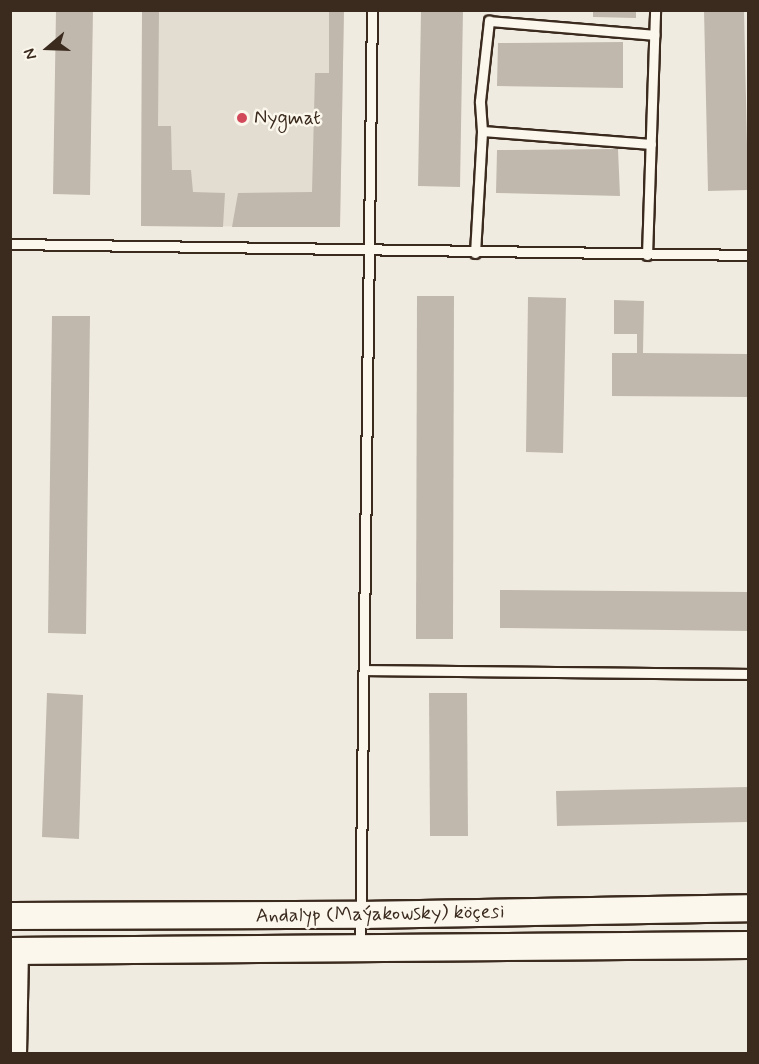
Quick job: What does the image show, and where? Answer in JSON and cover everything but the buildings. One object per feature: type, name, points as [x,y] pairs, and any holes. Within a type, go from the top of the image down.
[{"type":"main road","name":"Andalyp (Maýakowsky) köçesi","points":[[10,916],[361,915],[748,908]]},
{"type":"main road","name":"Andalyp (Maýakowsky) köçesi","points":[[15,951],[748,945]]},
{"type":"street","points":[[15,951],[17,1053]]},
{"type":"lane","points":[[360,949],[372,10]]},
{"type":"lane","points":[[647,255],[655,10]]},
{"type":"lane","points":[[476,253],[482,131],[480,101],[490,16],[654,35]]},
{"type":"lane","points":[[482,131],[651,144]]},
{"type":"lane","points":[[10,244],[369,252],[748,255]]},
{"type":"lane","points":[[364,670],[748,674]]},
{"type":"shaded area","name":"Nygmat","points":[[142,11],[344,11],[340,227],[141,226]]},
{"type":"place","name":"Nygmat","points":[[242,118]]}]
